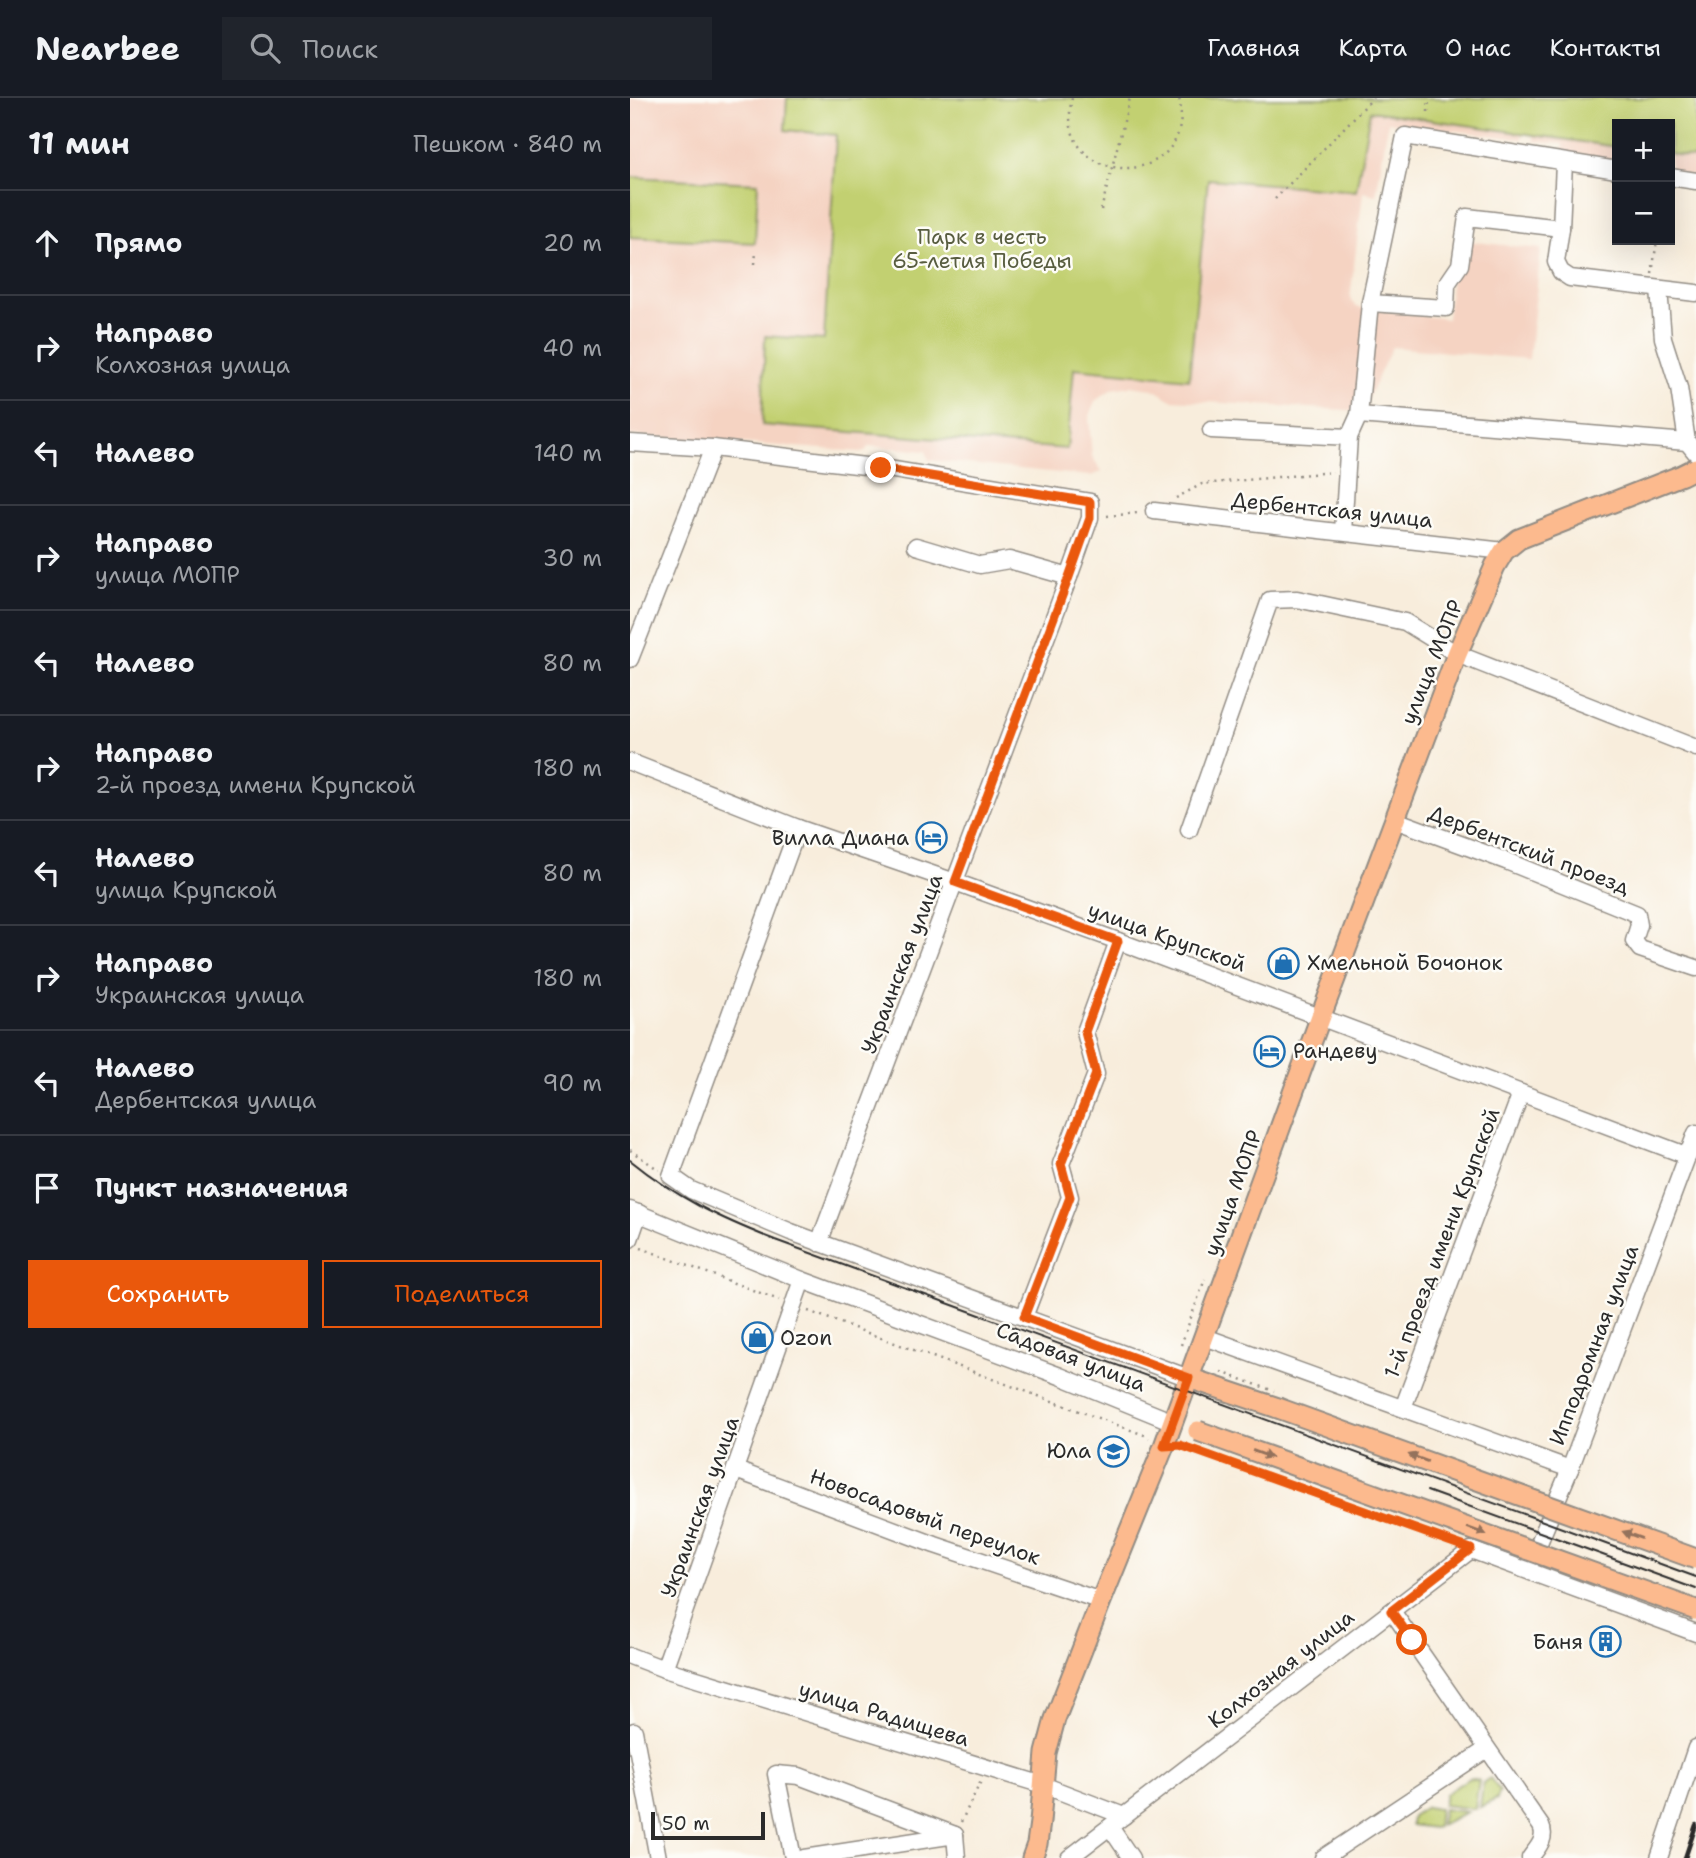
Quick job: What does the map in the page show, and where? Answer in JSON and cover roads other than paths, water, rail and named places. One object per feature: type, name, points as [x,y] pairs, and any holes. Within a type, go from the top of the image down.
[{"type":"main road","points":[[1504,551],[1519,539],[1696,468]]},
{"type":"main road","name":"улица МОПР","points":[[1032,1858],[1037,1844],[1046,1753],[1055,1719],[1164,1446],[1457,654],[1504,551]]},
{"type":"main road","points":[[1189,1378],[1696,1559]]},
{"type":"main road","name":"Садовая улица","points":[[1173,1422],[1696,1610]]},
{"type":"street","points":[[1343,532],[1349,438],[1359,415],[1370,303],[1405,136],[1612,169]]},
{"type":"street","points":[[1564,163],[1561,228],[1556,262],[1561,272],[1570,278],[1696,293]]},
{"type":"street","points":[[1675,178],[1696,181]]},
{"type":"street","points":[[1370,303],[1446,308],[1447,284],[1460,265],[1467,217],[1561,228]]},
{"type":"street","points":[[1359,415],[1691,447],[1679,388],[1663,338],[1655,288]]},
{"type":"street","points":[[1211,430],[1349,438]]},
{"type":"street","points":[[630,443],[713,448],[630,659]]},
{"type":"street","name":"Украинская улица","points":[[713,448],[881,468],[1090,510],[1069,577],[820,1243]]},
{"type":"street","name":"Дербентская улица","points":[[1154,511],[1504,551]]},
{"type":"street","points":[[916,546],[980,565],[1009,561],[1069,577]]},
{"type":"street","points":[[1189,830],[1270,600],[1297,599],[1405,622],[1457,654],[1696,748]]},
{"type":"street","name":"улица Крупской","points":[[630,762],[798,828],[1118,941],[1688,1156]]},
{"type":"street","name":"Дербентский проезд","points":[[1395,820],[1637,914],[1639,925],[1634,941],[1640,948],[1696,968]]},
{"type":"street","points":[[798,828],[671,1176],[691,1190],[820,1243],[1189,1378]]},
{"type":"street","points":[[1024,1317],[1070,1197],[1061,1164],[1096,1074],[1085,1032],[1118,941]]},
{"type":"street","name":"1-й проезд имени Крупской","points":[[1403,1408],[1521,1093]]},
{"type":"street","name":"Ипподромная улица","points":[[1528,1570],[1570,1469],[1696,1133]]},
{"type":"street","points":[[635,1212],[636,1243]]},
{"type":"street","name":"Садовая улица","points":[[635,1212],[802,1280],[1060,1376],[1173,1422]]},
{"type":"street","name":"Украинская улица","points":[[664,1669],[802,1280]]},
{"type":"street","points":[[1205,1337],[1570,1469]]},
{"type":"street","name":"Новосадовый переулок","points":[[736,1470],[935,1545],[1101,1601]]},
{"type":"street","name":"Колхозная улица","points":[[1069,1858],[1471,1549],[1528,1570]]},
{"type":"street","points":[[1528,1570],[1696,1633]]},
{"type":"street","points":[[1391,1611],[1543,1831],[1542,1842],[1530,1858]]},
{"type":"street","name":"улица Радищева","points":[[630,1656],[664,1669],[1043,1785],[1124,1816]]},
{"type":"street","points":[[634,1731],[658,1858]]},
{"type":"street","points":[[1323,1858],[1487,1748]]},
{"type":"street","points":[[1659,1858],[1696,1748]]},
{"type":"street","points":[[793,1858],[776,1774],[799,1776],[955,1835]]},
{"type":"street","points":[[1110,1827],[1131,1858]]},
{"type":"street","points":[[804,1858],[955,1835]]},
{"type":"street","points":[[955,1835],[957,1858]]},
{"type":"tram line","points":[[630,1160],[699,1206],[775,1240],[1696,1577]]},
{"type":"tram line","points":[[1427,1491],[1696,1589]]},
{"type":"railway","points":[[1685,1858],[1696,1825]]},
{"type":"place","name":"Вилла Диана","points":[[932,838]]},
{"type":"place","name":"Хмельной Бочонок","points":[[1284,963]]},
{"type":"place","name":"Рандеву","points":[[1270,1051]]},
{"type":"place","name":"Ozon","points":[[757,1338]]},
{"type":"place","name":"Юла","points":[[1114,1451]]},
{"type":"place","name":"Баня","points":[[1606,1642]]},
{"type":"park label","name":"Парк в честь 65-летия Победы","points":[[982,249]]}]
